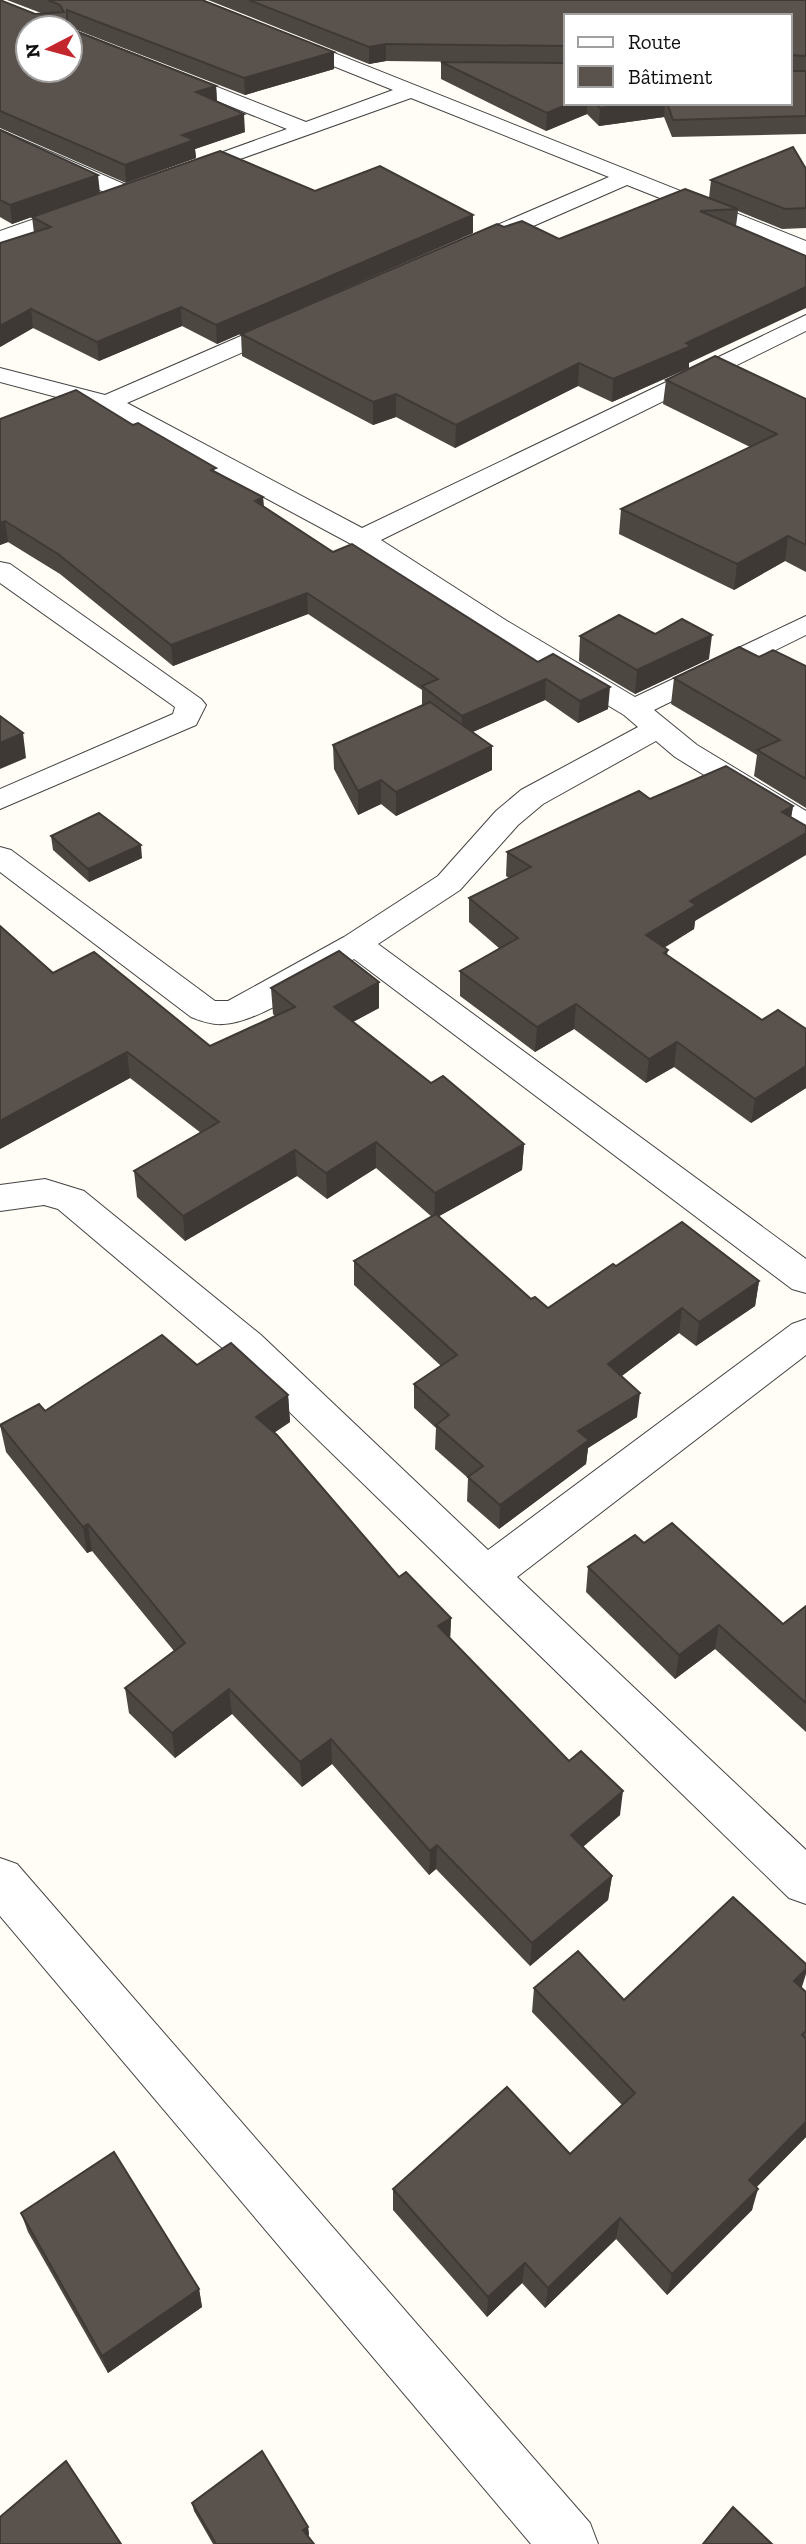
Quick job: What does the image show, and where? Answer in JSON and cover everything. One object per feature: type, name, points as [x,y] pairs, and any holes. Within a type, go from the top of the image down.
[{"type":"street","points":[[185,0],[365,70],[416,80],[627,177],[806,249]]},
{"type":"street","points":[[84,41],[306,129]]},
{"type":"street","points":[[0,238],[306,129],[416,80]]},
{"type":"street","points":[[0,135],[125,193]]},
{"type":"street","points":[[450,253],[627,177]]},
{"type":"street","points":[[107,402],[311,314]]},
{"type":"street","points":[[362,540],[806,322]]},
{"type":"street","points":[[0,375],[107,402],[362,540],[646,719],[686,751],[806,824]]},
{"type":"street","points":[[0,570],[191,705],[185,719],[0,800]]},
{"type":"street","points":[[0,857],[203,1009],[229,1014],[356,944],[449,883],[507,818],[532,797],[646,719],[806,624]]},
{"type":"street","points":[[356,944],[806,1279]]},
{"type":"street","points":[[0,1198],[45,1192],[71,1200],[247,1346],[806,1882]]},
{"type":"street","points":[[485,1577],[806,1334]]},
{"type":"street","points":[[0,1880],[569,2544]]},
{"type":"building","points":[[0,0],[35,14],[14,14],[14,84],[84,84],[84,34],[216,86],[196,92],[244,114],[182,135],[194,140],[125,165],[0,111]]},
{"type":"building","points":[[48,0],[202,0],[334,52],[244,78],[84,17],[84,14],[67,10],[67,14],[35,14],[64,12],[60,5]]},
{"type":"building","points":[[249,0],[806,0],[806,56],[792,55],[792,14],[564,14],[564,46],[386,44],[369,47]]},
{"type":"building","points":[[441,62],[564,63],[564,105],[566,105],[547,113]]},
{"type":"building","points":[[792,71],[806,71],[806,116],[673,120],[668,105],[792,105]]},
{"type":"building","points":[[597,105],[622,105],[600,108]]},
{"type":"building","points":[[0,130],[98,175],[10,205],[0,200]]},
{"type":"building","points":[[793,147],[806,169],[806,208],[785,209],[711,180]]},
{"type":"building","points":[[220,151],[315,191],[380,166],[473,215],[216,325],[181,307],[97,342],[31,309],[0,326],[0,243],[51,227],[32,217]]},
{"type":"building","points":[[685,189],[738,209],[700,211],[806,256],[806,287],[686,343],[691,346],[613,379],[579,363],[456,425],[396,394],[373,402],[241,334],[497,224],[504,227],[522,221],[559,239]]},
{"type":"building","points":[[715,356],[806,399],[806,545],[788,536],[737,564],[621,509],[777,434],[666,380]]},
{"type":"building","points":[[76,390],[133,425],[138,423],[216,468],[211,470],[263,497],[255,501],[333,552],[352,544],[538,662],[553,654],[610,687],[580,701],[546,679],[462,716],[422,686],[438,679],[307,593],[171,645],[58,554],[5,521],[0,523],[0,419]]},
{"type":"building","points":[[619,615],[655,634],[682,619],[712,635],[637,670],[580,636]]},
{"type":"building","points":[[739,647],[759,657],[773,650],[806,666],[806,779],[757,750],[780,740],[674,678]]},
{"type":"building","points":[[430,702],[492,746],[396,792],[381,780],[358,791],[333,745]]},
{"type":"building","points":[[0,716],[23,733],[0,743]]},
{"type":"building","points":[[726,766],[793,806],[782,812],[806,826],[806,833],[690,901],[696,905],[646,935],[668,950],[664,953],[762,1020],[778,1010],[806,1029],[806,1066],[755,1099],[677,1042],[649,1059],[576,1004],[537,1027],[460,971],[518,938],[469,898],[531,867],[507,852],[639,791],[650,799]]},
{"type":"building","points":[[99,813],[141,845],[88,869],[51,836]]},
{"type":"building","points":[[0,926],[53,973],[94,952],[210,1046],[295,1007],[271,988],[339,951],[379,982],[334,1007],[431,1083],[443,1076],[524,1144],[435,1193],[376,1142],[326,1173],[295,1150],[183,1216],[134,1171],[219,1122],[127,1052],[0,1121]]},
{"type":"building","points":[[436,1214],[531,1299],[535,1297],[548,1308],[682,1222],[759,1281],[699,1322],[682,1308],[608,1364],[640,1393],[578,1431],[589,1440],[500,1505],[468,1477],[483,1466],[436,1425],[449,1415],[414,1384],[457,1355],[354,1261]]},
{"type":"building","points":[[162,1335],[197,1365],[231,1343],[288,1395],[256,1417],[277,1435],[399,1577],[406,1572],[451,1618],[438,1626],[569,1761],[581,1751],[623,1791],[571,1835],[612,1876],[532,1943],[437,1845],[430,1851],[331,1739],[300,1762],[229,1689],[172,1733],[125,1688],[185,1643],[88,1524],[83,1527],[0,1425],[39,1404],[45,1411]]},
{"type":"building","points":[[672,1523],[783,1624],[806,1606],[806,1703],[719,1625],[679,1655],[588,1567],[635,1535],[644,1543]]},
{"type":"building","points":[[733,1897],[806,1964],[806,1969],[794,1981],[806,1992],[806,2031],[802,2035],[806,2039],[806,2122],[749,2180],[758,2189],[672,2274],[620,2218],[548,2288],[525,2263],[488,2297],[393,2189],[507,2087],[570,2154],[635,2093],[534,1988],[578,1951],[624,2000]]},
{"type":"building","points":[[114,2152],[199,2289],[102,2356],[21,2213]]},
{"type":"building","points":[[262,2451],[308,2527],[303,2530],[314,2544],[216,2544],[192,2503]]},
{"type":"building","points":[[66,2461],[121,2544],[0,2544],[0,2517]]},
{"type":"building","points":[[733,2507],[772,2544],[703,2544]]}]
